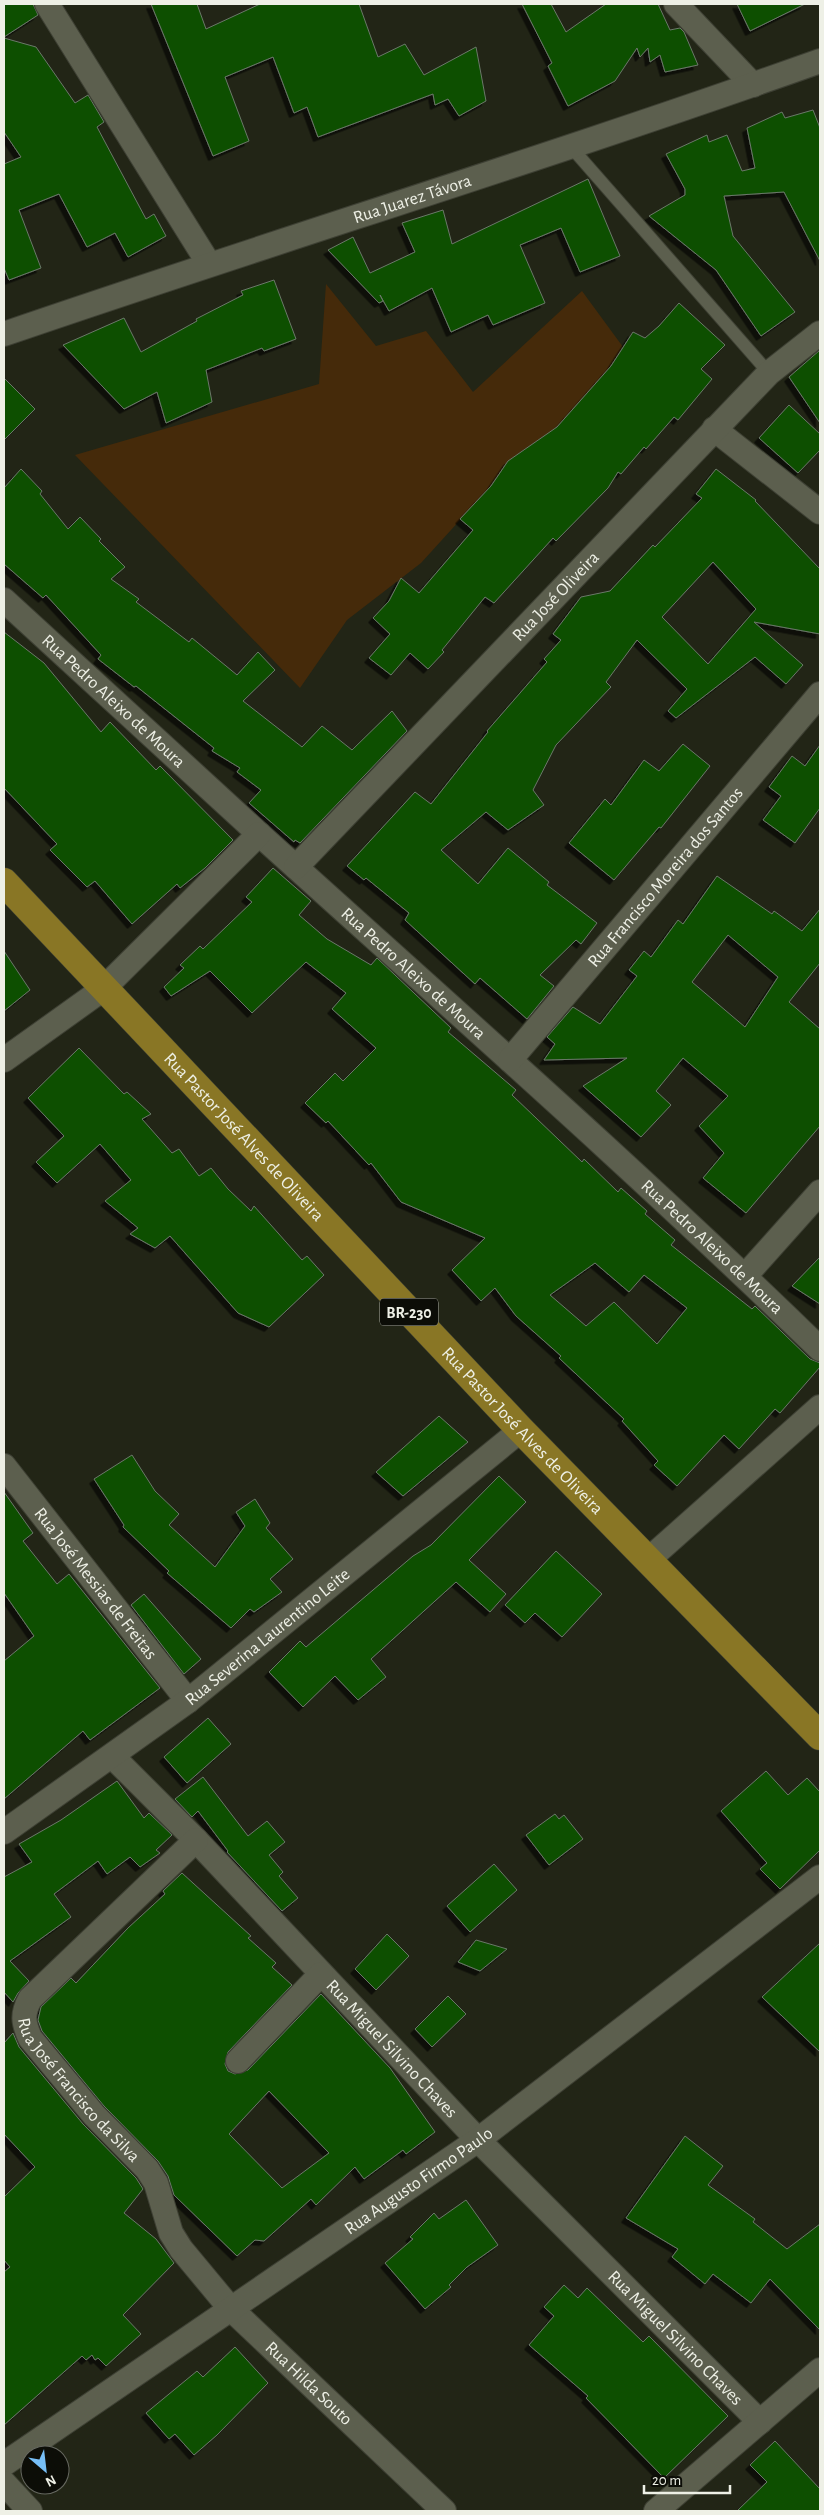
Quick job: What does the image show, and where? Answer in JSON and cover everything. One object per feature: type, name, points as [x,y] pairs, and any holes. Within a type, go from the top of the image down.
[{"type":"main road","name":"Rua Pastor José Alves de Oliveira","points":[[4,882],[521,1430],[820,1736]]},
{"type":"street","points":[[47,4],[209,264]]},
{"type":"street","points":[[676,4],[753,85]]},
{"type":"street","name":"Rua Juarez Távora","points":[[4,334],[209,264],[571,147],[820,61]]},
{"type":"street","name":"Rua José Oliveira","points":[[296,866],[769,373],[820,333]]},
{"type":"street","points":[[714,429],[820,512]]},
{"type":"street","name":"Rua Pedro Aleixo de Moura","points":[[4,600],[259,834],[510,1060],[745,1276],[820,1349]]},
{"type":"street","name":"Rua Francisco Moreira dos Santos","points":[[510,1060],[820,694]]},
{"type":"street","points":[[4,1060],[103,989],[259,834]]},
{"type":"street","points":[[745,1276],[820,1192]]},
{"type":"street","points":[[648,1560],[820,1407]]},
{"type":"street","name":"Rua Severina Laurentino Leite","points":[[4,1832],[188,1701],[521,1430]]},
{"type":"street","name":"Rua José Messias de Freitas","points":[[4,1466],[188,1701]]},
{"type":"street","name":"Rua Miguel Silvino Chaves","points":[[112,1756],[196,1840],[478,2140],[760,2422]]},
{"type":"street","name":"Rua José Francisco da Silva","points":[[182,2249],[171,2233],[156,2183],[147,2169],[94,2115],[38,2049],[30,2038],[24,2024],[23,2012],[30,1999],[196,1840]]},
{"type":"street","name":"Rua Augusto Firmo Paulo","points":[[4,2464],[478,2140],[820,1877]]},
{"type":"street","points":[[238,2061],[321,1974]]},
{"type":"street","name":"Rua Hilda Souto","points":[[182,2249],[230,2308],[444,2511]]},
{"type":"street","points":[[656,2511],[820,2370]]},
{"type":"street","points":[[4,2483],[30,2511]]},
{"type":"lane","points":[[571,147],[769,373]]},
{"type":"shaded area","points":[[326,284],[376,346],[426,331],[473,392],[582,291],[623,347],[611,366],[557,427],[515,456],[491,486],[421,563],[347,620],[300,688],[75,455],[319,384]]},
{"type":"building","points":[[4,4],[33,4],[38,15],[4,37]]},
{"type":"building","points":[[151,4],[197,4],[206,29],[260,4],[359,4],[378,57],[405,44],[424,75],[476,47],[486,101],[459,116],[448,99],[435,105],[433,94],[318,137],[307,107],[294,113],[273,57],[225,77],[249,141],[213,156]]},
{"type":"building","points":[[522,4],[551,4],[566,32],[606,4],[658,4],[670,30],[680,28],[684,32],[698,65],[665,72],[660,55],[650,62],[648,48],[640,57],[637,48],[615,81],[568,106],[548,66],[552,63]]},
{"type":"building","points":[[737,4],[805,4],[750,31]]},
{"type":"building","points":[[4,38],[36,47],[75,103],[88,95],[104,122],[97,127],[146,219],[154,214],[166,236],[128,257],[115,233],[87,247],[59,194],[19,210],[41,268],[9,280],[4,268],[4,164],[21,157],[4,132]]},
{"type":"building","points":[[813,110],[820,128],[820,261],[784,192],[724,196],[733,236],[795,312],[761,336],[716,270],[649,216],[685,195],[685,189],[666,154],[707,135],[709,142],[727,135],[742,171],[755,168],[747,128],[782,112],[785,118]]},
{"type":"building","points":[[588,179],[620,256],[580,272],[561,228],[520,245],[545,303],[493,325],[488,315],[451,332],[432,288],[389,311],[380,295],[383,301],[379,303],[328,250],[353,237],[370,273],[415,252],[402,223],[443,210],[452,244]]},
{"type":"building","points":[[274,280],[296,339],[264,351],[262,348],[206,370],[212,402],[166,423],[157,392],[124,409],[63,345],[124,318],[141,352],[197,321],[196,319],[243,295],[241,291]]},
{"type":"building","points":[[679,303],[725,345],[701,369],[712,379],[678,420],[674,417],[646,449],[644,447],[621,474],[618,472],[608,488],[556,541],[553,538],[494,603],[485,597],[442,650],[444,652],[428,669],[410,653],[391,675],[369,658],[390,634],[373,618],[389,601],[401,578],[419,593],[473,530],[460,519],[491,486],[508,461],[557,427],[611,366],[633,332],[645,338],[659,326]]},
{"type":"building","points":[[820,350],[820,423],[789,377]]},
{"type":"building","points":[[4,378],[35,409],[4,440]]},
{"type":"building","points":[[789,405],[820,434],[820,450],[798,473],[759,438]]},
{"type":"building","points":[[21,469],[42,491],[40,494],[68,529],[80,517],[101,539],[99,541],[125,567],[111,579],[139,599],[136,602],[189,642],[192,638],[237,675],[258,652],[275,670],[243,701],[302,747],[322,726],[352,750],[392,711],[407,731],[300,843],[295,840],[294,842],[249,803],[261,790],[237,772],[240,768],[212,751],[214,748],[136,686],[134,687],[98,659],[101,655],[46,595],[43,598],[4,564],[4,488]]},
{"type":"building","points":[[716,469],[756,500],[820,569],[820,634],[754,622],[803,665],[786,684],[755,657],[676,718],[668,711],[687,689],[637,640],[606,682],[611,687],[556,745],[533,790],[544,805],[508,830],[486,812],[441,850],[478,884],[508,848],[549,882],[547,885],[597,923],[581,944],[576,940],[540,975],[554,986],[527,1019],[480,978],[475,984],[405,920],[409,913],[366,878],[364,880],[347,866],[415,792],[431,804],[487,731],[547,662],[544,659],[561,640],[553,634],[581,597],[610,591],[653,545],[655,547],[702,498],[696,494]],"holes":[[[713,562],[756,609],[708,664],[662,617]]]},
{"type":"building","points":[[4,632],[44,663],[101,732],[110,722],[156,770],[160,766],[233,840],[205,868],[180,888],[177,884],[132,924],[95,881],[87,887],[50,850],[57,844],[4,788]]},
{"type":"building","points":[[683,744],[710,766],[661,828],[659,827],[614,880],[569,843],[605,799],[611,805],[644,760],[659,771]]},
{"type":"building","points":[[820,745],[820,808],[795,843],[763,820],[781,796],[769,787],[792,756],[805,766]]},
{"type":"building","points":[[273,868],[311,901],[299,915],[327,939],[371,965],[377,958],[451,1028],[448,1032],[516,1090],[512,1095],[582,1162],[584,1159],[618,1192],[621,1188],[647,1211],[645,1214],[675,1240],[671,1245],[752,1309],[755,1306],[810,1359],[820,1363],[820,1367],[780,1413],[775,1409],[739,1449],[724,1435],[677,1486],[654,1465],[658,1461],[622,1421],[624,1419],[559,1358],[561,1356],[516,1316],[495,1288],[481,1301],[452,1270],[485,1238],[401,1202],[371,1163],[369,1165],[328,1121],[326,1123],[305,1103],[335,1073],[343,1081],[376,1048],[332,1009],[346,993],[306,962],[252,1013],[210,971],[171,996],[164,987],[184,968],[180,965],[200,946],[203,949],[252,902],[246,897]],"holes":[[[595,1263],[629,1292],[644,1275],[687,1308],[657,1344],[614,1302],[586,1326],[550,1295]]]},
{"type":"building","points":[[717,876],[772,914],[774,911],[802,931],[820,909],[820,963],[789,1002],[820,1029],[820,1126],[746,1213],[703,1178],[724,1153],[699,1126],[728,1096],[683,1058],[656,1091],[671,1105],[641,1137],[583,1086],[627,1058],[544,1060],[555,1044],[547,1037],[573,1007],[600,1024],[637,976],[629,970],[644,951],[651,957],[678,920],[683,924]],"holes":[[[728,935],[778,977],[745,1027],[692,982]]]},
{"type":"building","points":[[4,951],[30,990],[4,1011]]},
{"type":"building","points":[[79,1048],[124,1094],[127,1092],[151,1114],[142,1119],[172,1153],[179,1149],[199,1176],[211,1168],[228,1189],[251,1211],[254,1206],[302,1260],[307,1256],[324,1275],[269,1327],[238,1313],[170,1236],[155,1248],[130,1234],[138,1228],[105,1201],[131,1180],[100,1144],[57,1183],[36,1162],[64,1136],[28,1098]]},
{"type":"building","points":[[820,1257],[820,1304],[792,1286]]},
{"type":"building","points":[[439,1416],[468,1442],[403,1496],[376,1472]]},
{"type":"building","points":[[132,1455],[155,1491],[179,1514],[169,1525],[215,1567],[245,1526],[236,1512],[255,1499],[270,1523],[266,1528],[293,1559],[270,1579],[282,1592],[254,1612],[250,1609],[231,1628],[167,1573],[169,1571],[123,1527],[124,1525],[94,1479]]},
{"type":"building","points":[[499,1476],[526,1502],[469,1560],[506,1594],[490,1612],[456,1582],[371,1659],[386,1677],[358,1700],[335,1676],[303,1707],[269,1672],[300,1641],[306,1647],[413,1556],[431,1545]]},
{"type":"building","points":[[4,1492],[33,1533],[23,1541],[57,1584],[69,1574],[160,1688],[90,1740],[83,1731],[4,1799],[4,1661],[34,1636],[4,1593]]},
{"type":"building","points":[[556,1551],[602,1594],[562,1637],[535,1613],[525,1623],[505,1605]]},
{"type":"building","points":[[144,1594],[201,1659],[184,1674],[131,1605]]},
{"type":"building","points":[[208,1718],[231,1744],[187,1783],[164,1757]]},
{"type":"building","points":[[766,1771],[788,1795],[807,1778],[820,1792],[820,1850],[780,1889],[760,1869],[767,1863],[721,1811]]},
{"type":"building","points":[[203,1777],[248,1836],[267,1821],[285,1842],[269,1855],[283,1872],[279,1876],[298,1898],[282,1911],[227,1852],[198,1811],[192,1817],[175,1799]]},
{"type":"building","points":[[117,1781],[144,1818],[149,1813],[172,1835],[156,1850],[160,1853],[140,1867],[130,1857],[107,1874],[98,1861],[54,1894],[71,1917],[10,1961],[29,1981],[13,2002],[4,1992],[4,1877],[32,1862],[19,1844],[61,1820]]},
{"type":"building","points":[[555,1814],[559,1819],[564,1815],[583,1839],[549,1865],[526,1835]]},
{"type":"building","points":[[494,1864],[517,1890],[470,1932],[447,1906]]},
{"type":"building","points":[[182,1873],[251,1936],[248,1938],[276,1963],[272,1967],[292,1985],[228,2052],[225,2064],[228,2071],[235,2074],[248,2070],[321,1994],[390,2068],[435,2132],[406,2154],[403,2150],[364,2179],[355,2167],[316,2205],[311,2199],[264,2241],[255,2240],[237,2256],[174,2195],[168,2176],[158,2161],[104,2106],[42,2031],[38,2020],[41,2007],[71,1978],[76,1983],[128,1928],[165,1894],[163,1891]],"holes":[[[269,2091],[329,2153],[282,2188],[229,2134]]]},
{"type":"building","points":[[387,1934],[409,1956],[376,1990],[355,1969]]},
{"type":"building","points":[[476,1940],[507,1949],[480,1971],[458,1962]]},
{"type":"building","points":[[820,1943],[820,2052],[762,1997]]},
{"type":"building","points":[[448,1996],[466,2014],[432,2047],[415,2029]]},
{"type":"building","points":[[13,2033],[19,2047],[83,2124],[136,2178],[143,2189],[124,2213],[156,2239],[174,2263],[123,2315],[141,2334],[106,2366],[98,2358],[95,2360],[92,2355],[86,2360],[82,2356],[4,2425],[4,2272],[10,2267],[4,2260],[4,2197],[35,2167],[4,2134],[4,2043]]},
{"type":"building","points":[[685,2136],[723,2166],[708,2185],[755,2219],[753,2222],[787,2249],[820,2224],[820,2330],[770,2279],[751,2303],[713,2274],[705,2284],[672,2257],[678,2249],[626,2218]]},
{"type":"building","points":[[466,2200],[498,2245],[467,2267],[449,2285],[451,2287],[425,2309],[385,2263],[413,2239],[410,2237],[434,2213],[439,2219]]},
{"type":"building","points":[[564,2285],[578,2298],[587,2288],[643,2342],[649,2336],[728,2416],[664,2478],[586,2398],[588,2396],[529,2345],[554,2316],[544,2307]]},
{"type":"building","points":[[235,2347],[268,2383],[217,2435],[194,2455],[175,2434],[169,2439],[146,2413],[197,2371],[203,2377]]},
{"type":"building","points":[[775,2441],[820,2489],[820,2511],[737,2511],[767,2482],[750,2465]]}]
